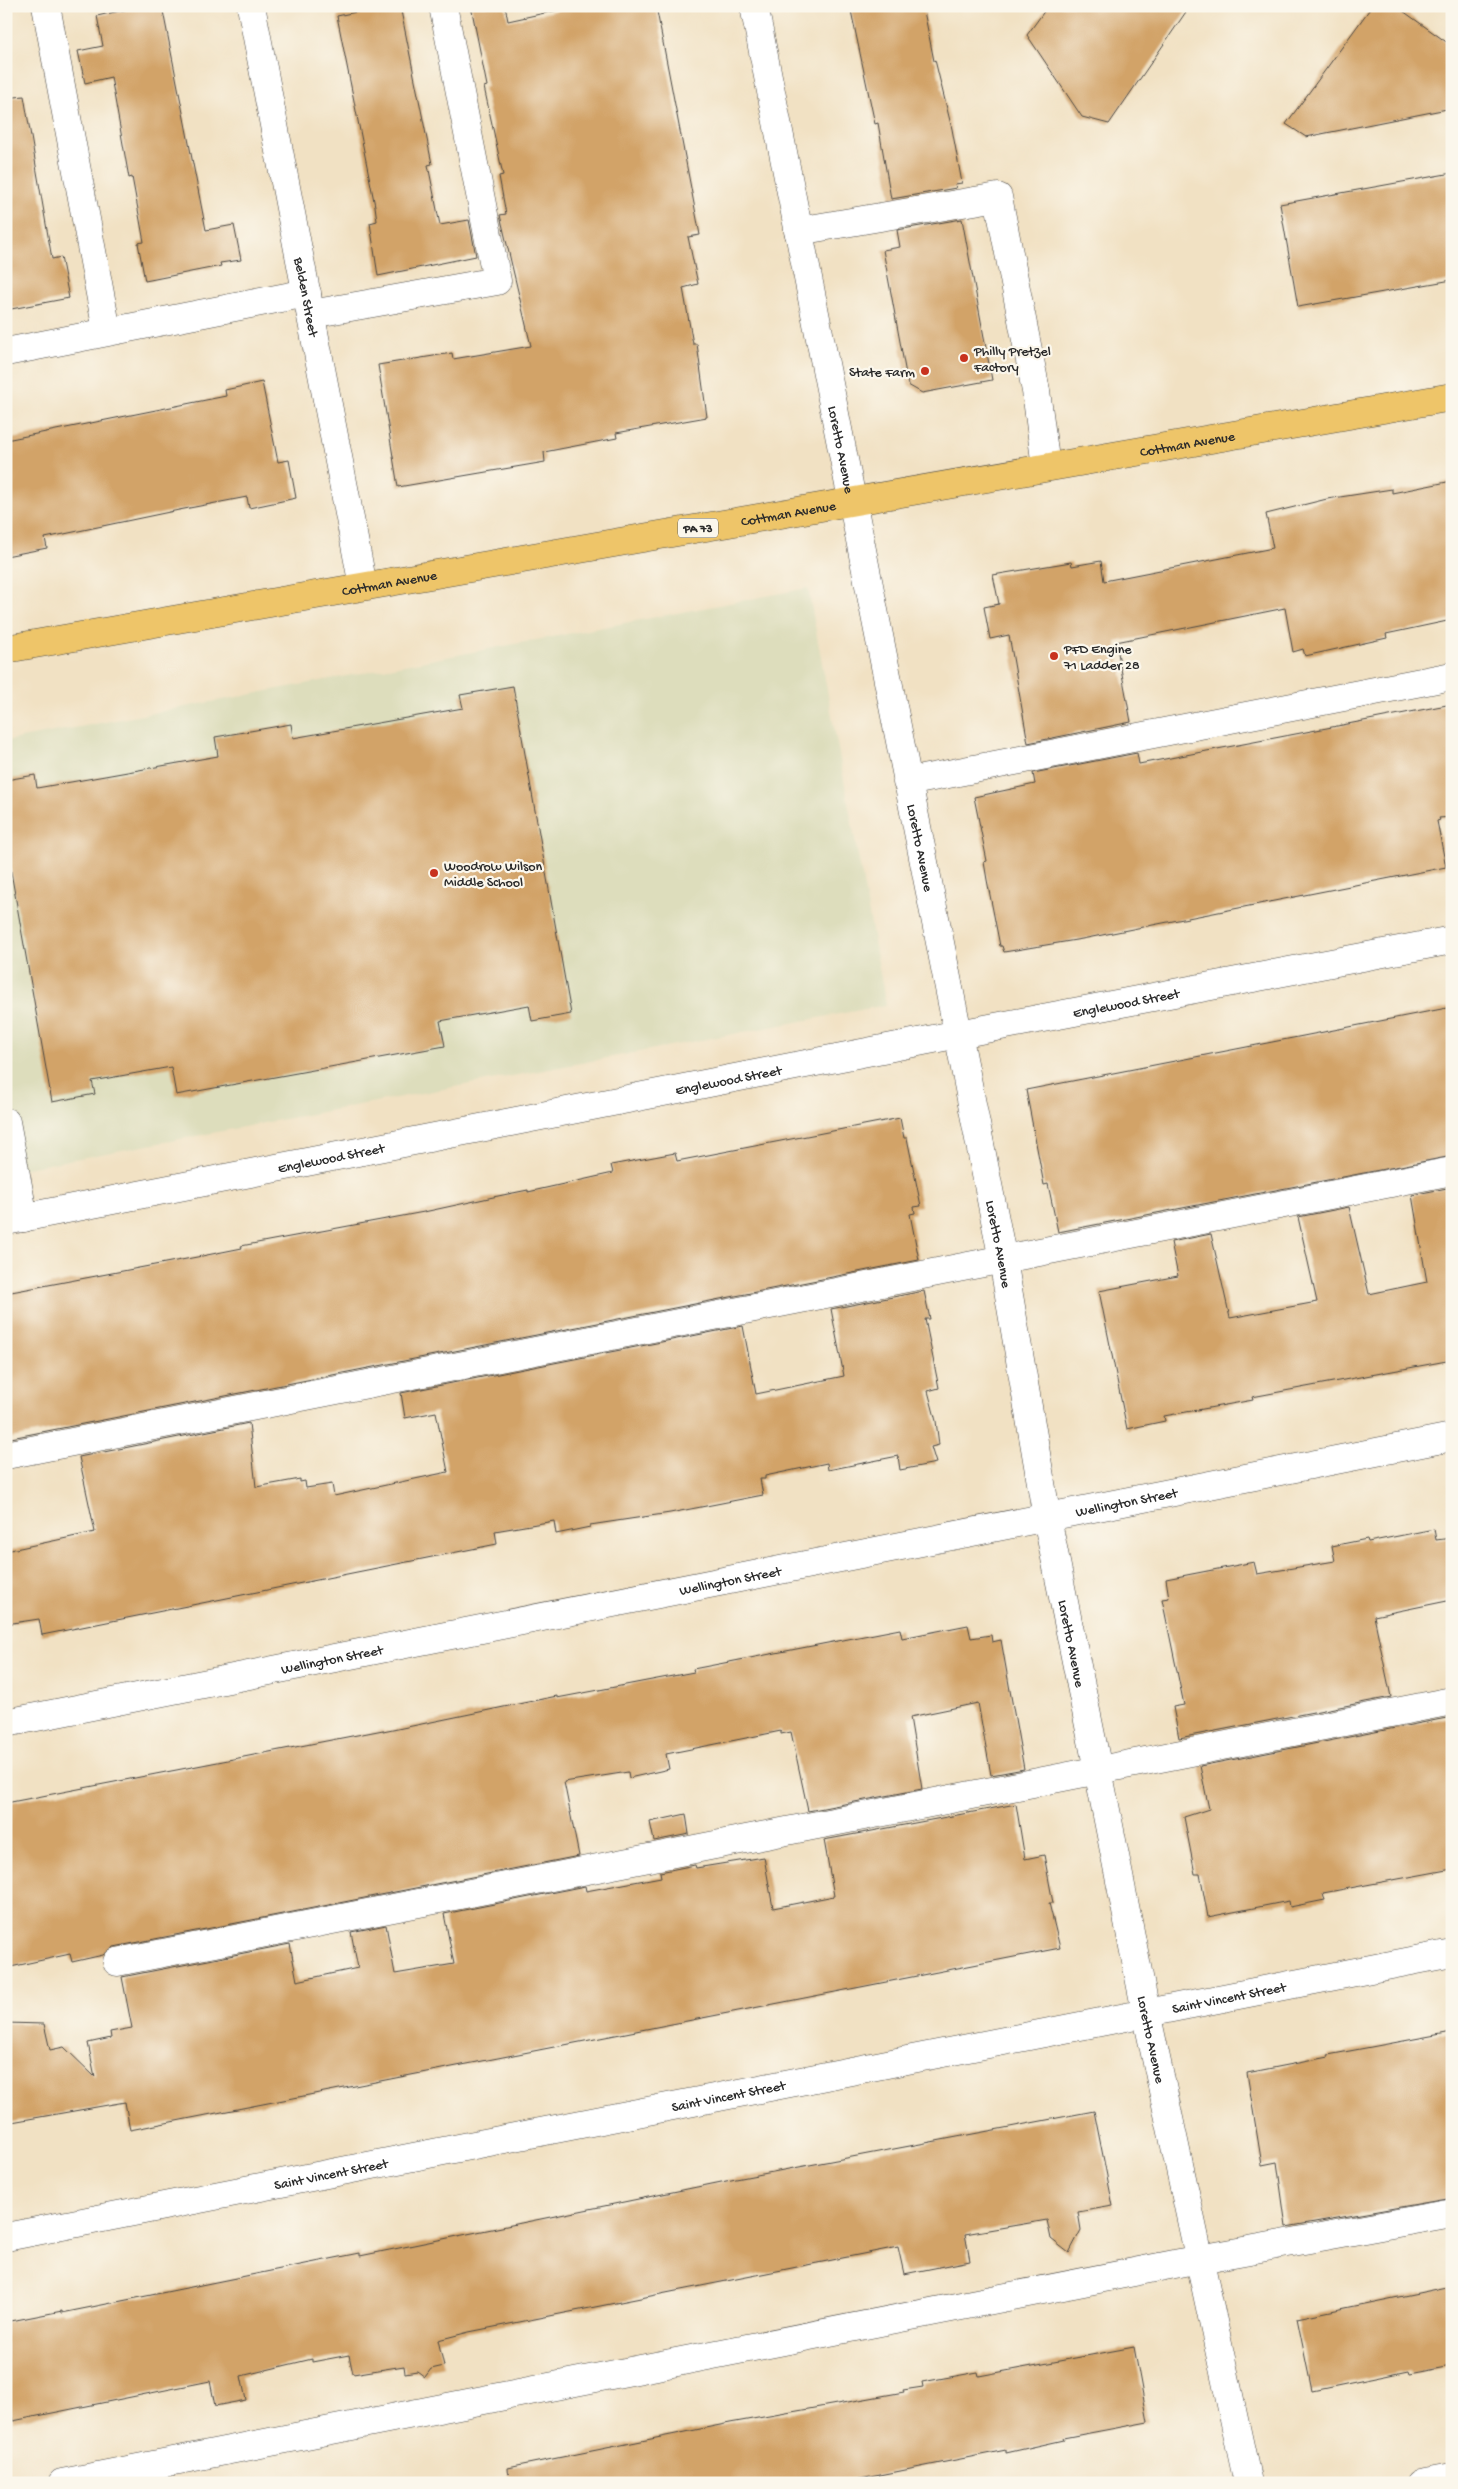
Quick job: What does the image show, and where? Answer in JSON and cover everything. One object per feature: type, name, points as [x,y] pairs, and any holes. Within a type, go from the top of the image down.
[{"type":"main road","name":"Cottman Avenue","points":[[6,649],[1452,397]]},
{"type":"street","points":[[46,6],[107,330]]},
{"type":"street","name":"Belden Street","points":[[252,6],[363,586]]},
{"type":"street","points":[[6,352],[107,330],[309,303],[496,282],[443,6]]},
{"type":"street","name":"Loretto Avenue","points":[[754,6],[907,782],[959,1034],[1003,1260],[1048,1518],[1146,2012],[1248,2483]]},
{"type":"street","points":[[798,231],[998,197],[1036,391],[1046,467]]},
{"type":"street","points":[[907,782],[1452,676]]},
{"type":"street","name":"Englewood Street","points":[[15,1220],[959,1034],[1452,940]]},
{"type":"street","points":[[6,1122],[15,1220]]},
{"type":"street","points":[[6,1455],[1452,1170]]},
{"type":"street","name":"Wellington Street","points":[[6,1723],[1452,1437]]},
{"type":"street","points":[[117,1962],[1452,1701]]},
{"type":"street","name":"Saint Vincent Street","points":[[6,2237],[1452,1953]]},
{"type":"street","points":[[62,2483],[1200,2259],[1452,2213]]},
{"type":"street","points":[[1420,2483],[1452,2477]]},
{"type":"shaded area","name":"Woodrow Wilson Middle School","points":[[808,588],[886,1005],[6,1172],[6,741]]},
{"type":"building","points":[[142,6],[162,6],[206,230],[234,225],[241,260],[220,263],[221,266],[145,281],[138,243],[144,242],[132,177],[129,178],[111,77],[85,83],[78,51],[103,46],[97,16]]},
{"type":"building","points":[[385,6],[400,6],[432,164],[428,165],[440,225],[469,220],[476,256],[378,276],[370,223],[377,221],[375,206],[337,16]]},
{"type":"building","points":[[471,6],[505,6],[508,21],[577,6],[656,6],[700,235],[688,237],[698,284],[683,288],[693,344],[697,344],[707,417],[616,433],[617,438],[544,452],[545,462],[398,487],[378,365],[452,353],[453,359],[531,346],[500,215],[506,214],[499,176],[503,175],[484,87],[487,86]]},
{"type":"building","points":[[850,6],[923,6],[934,61],[952,129],[962,183],[955,184],[956,188],[891,199],[878,123],[875,124]]},
{"type":"building","points":[[1048,6],[1190,6],[1109,124],[1082,117],[1027,35]]},
{"type":"building","points":[[1372,6],[1396,6],[1452,46],[1452,108],[1306,137],[1286,124]]},
{"type":"building","points":[[24,96],[52,259],[61,257],[69,298],[6,310],[6,98]]},
{"type":"building","points":[[1452,173],[1452,280],[1298,307],[1280,204]]},
{"type":"building","points":[[962,219],[992,380],[922,393],[908,385],[883,250],[900,247],[897,230]]},
{"type":"building","points":[[262,382],[278,462],[289,460],[296,498],[249,508],[247,497],[179,510],[45,538],[47,548],[6,556],[6,440],[226,396],[225,390]]},
{"type":"building","points":[[1452,481],[1452,620],[1386,634],[1387,638],[1305,656],[1303,649],[1293,652],[1285,608],[1116,642],[1131,722],[1028,743],[1009,635],[990,639],[984,607],[999,604],[993,575],[1071,562],[1072,566],[1101,561],[1104,581],[1273,548],[1266,514],[1327,499],[1392,489],[1392,493]]},
{"type":"building","points":[[513,686],[571,1014],[532,1021],[529,1005],[440,1021],[445,1046],[176,1095],[171,1067],[92,1081],[95,1094],[52,1102],[6,844],[6,780],[35,775],[37,788],[218,756],[215,737],[291,724],[293,738],[463,708],[460,695]]},
{"type":"building","points":[[1452,704],[1452,817],[1439,818],[1440,820],[1437,821],[1446,867],[1082,939],[1004,952],[1002,946],[1000,946],[984,862],[987,861],[974,797],[1035,784],[1033,773],[1137,753],[1139,764]]},
{"type":"building","points":[[1452,1007],[1452,1156],[1058,1232],[1048,1184],[1044,1185],[1026,1090]]},
{"type":"building","points":[[900,1118],[904,1138],[907,1138],[921,1206],[914,1207],[915,1213],[910,1214],[919,1260],[6,1439],[6,1293],[197,1257],[242,1248],[241,1246],[424,1212],[528,1190],[528,1192],[613,1173],[611,1165],[675,1153],[677,1161]]},
{"type":"building","points":[[1452,1187],[1452,1360],[1252,1397],[1253,1400],[1164,1416],[1165,1421],[1127,1429],[1099,1291],[1178,1276],[1171,1242],[1211,1234],[1230,1318],[1317,1302],[1298,1217],[1349,1207],[1369,1294],[1427,1282],[1412,1195]]},
{"type":"building","points":[[924,1291],[930,1319],[925,1319],[939,1388],[928,1391],[936,1421],[939,1445],[931,1447],[936,1463],[900,1470],[898,1456],[828,1470],[827,1463],[765,1476],[765,1479],[760,1479],[763,1495],[670,1513],[590,1525],[590,1527],[556,1534],[554,1521],[495,1531],[497,1544],[42,1635],[39,1619],[6,1624],[6,1551],[95,1532],[79,1457],[249,1423],[256,1487],[300,1479],[300,1482],[305,1481],[306,1488],[332,1484],[334,1496],[448,1472],[436,1412],[405,1418],[401,1393],[743,1326],[756,1394],[844,1376],[831,1309]]},
{"type":"building","points":[[1434,1529],[1436,1540],[1452,1538],[1452,1600],[1374,1616],[1391,1697],[1179,1738],[1173,1707],[1184,1705],[1162,1599],[1169,1598],[1166,1579],[1254,1562],[1257,1574],[1335,1561],[1332,1546],[1367,1539],[1368,1542]]},
{"type":"building","points":[[968,1625],[971,1638],[991,1635],[992,1642],[1001,1640],[1024,1769],[991,1775],[978,1703],[910,1717],[922,1789],[808,1811],[791,1732],[781,1734],[781,1731],[666,1754],[669,1769],[629,1778],[628,1772],[564,1782],[579,1856],[114,1947],[103,1955],[72,1962],[70,1954],[6,1968],[6,1803],[383,1730],[383,1732],[557,1696],[557,1698],[694,1672],[693,1669],[900,1629],[902,1638]]},
{"type":"building","points":[[1452,1717],[1452,1869],[1323,1893],[1325,1900],[1290,1907],[1289,1901],[1208,1917],[1200,1874],[1195,1874],[1184,1817],[1209,1809],[1200,1766]]},
{"type":"building","points":[[1016,1804],[1025,1859],[1044,1855],[1053,1903],[1049,1903],[1060,1948],[130,2130],[125,2102],[6,2123],[6,2023],[44,2024],[50,2050],[64,2047],[95,2077],[88,2043],[111,2038],[110,2032],[132,2028],[122,1977],[290,1944],[297,1981],[358,1968],[351,1932],[386,1925],[395,1974],[454,1964],[444,1914],[585,1886],[586,1891],[661,1877],[660,1872],[695,1865],[696,1868],[764,1857],[773,1908],[834,1896],[824,1840]]},
{"type":"building","points":[[686,1814],[689,1834],[654,1841],[650,1822]]},
{"type":"building","points":[[1452,2032],[1452,2198],[1286,2227],[1277,2162],[1262,2165],[1247,2073],[1329,2057],[1328,2055]]},
{"type":"building","points":[[1094,2111],[1113,2206],[1078,2212],[1081,2230],[1069,2253],[1051,2239],[1047,2220],[965,2234],[970,2261],[904,2274],[898,2247],[469,2332],[438,2340],[444,2366],[431,2369],[425,2377],[417,2371],[405,2373],[404,2366],[353,2374],[349,2355],[312,2362],[312,2359],[241,2376],[246,2400],[215,2406],[210,2381],[13,2421],[10,2411],[6,2411],[6,2322],[62,2311],[62,2313],[360,2253],[360,2256],[736,2179]]},
{"type":"building","points":[[1452,2286],[1452,2366],[1410,2374],[1409,2371],[1312,2391],[1297,2318]]},
{"type":"building","points":[[1134,2347],[1148,2422],[1063,2438],[1064,2440],[1006,2453],[1006,2450],[840,2483],[509,2483],[508,2468],[730,2423],[904,2392],[903,2390],[923,2387],[922,2382],[978,2372],[979,2376]]},
{"type":"place","name":"Philly Pretzel Factory","points":[[964,358]]},
{"type":"place","name":"State Farm","points":[[925,371]]},
{"type":"place","name":"PFD Engine 71 Ladder 28","points":[[1054,656]]},
{"type":"place","name":"Woodrow Wilson Middle School","points":[[434,873]]}]
